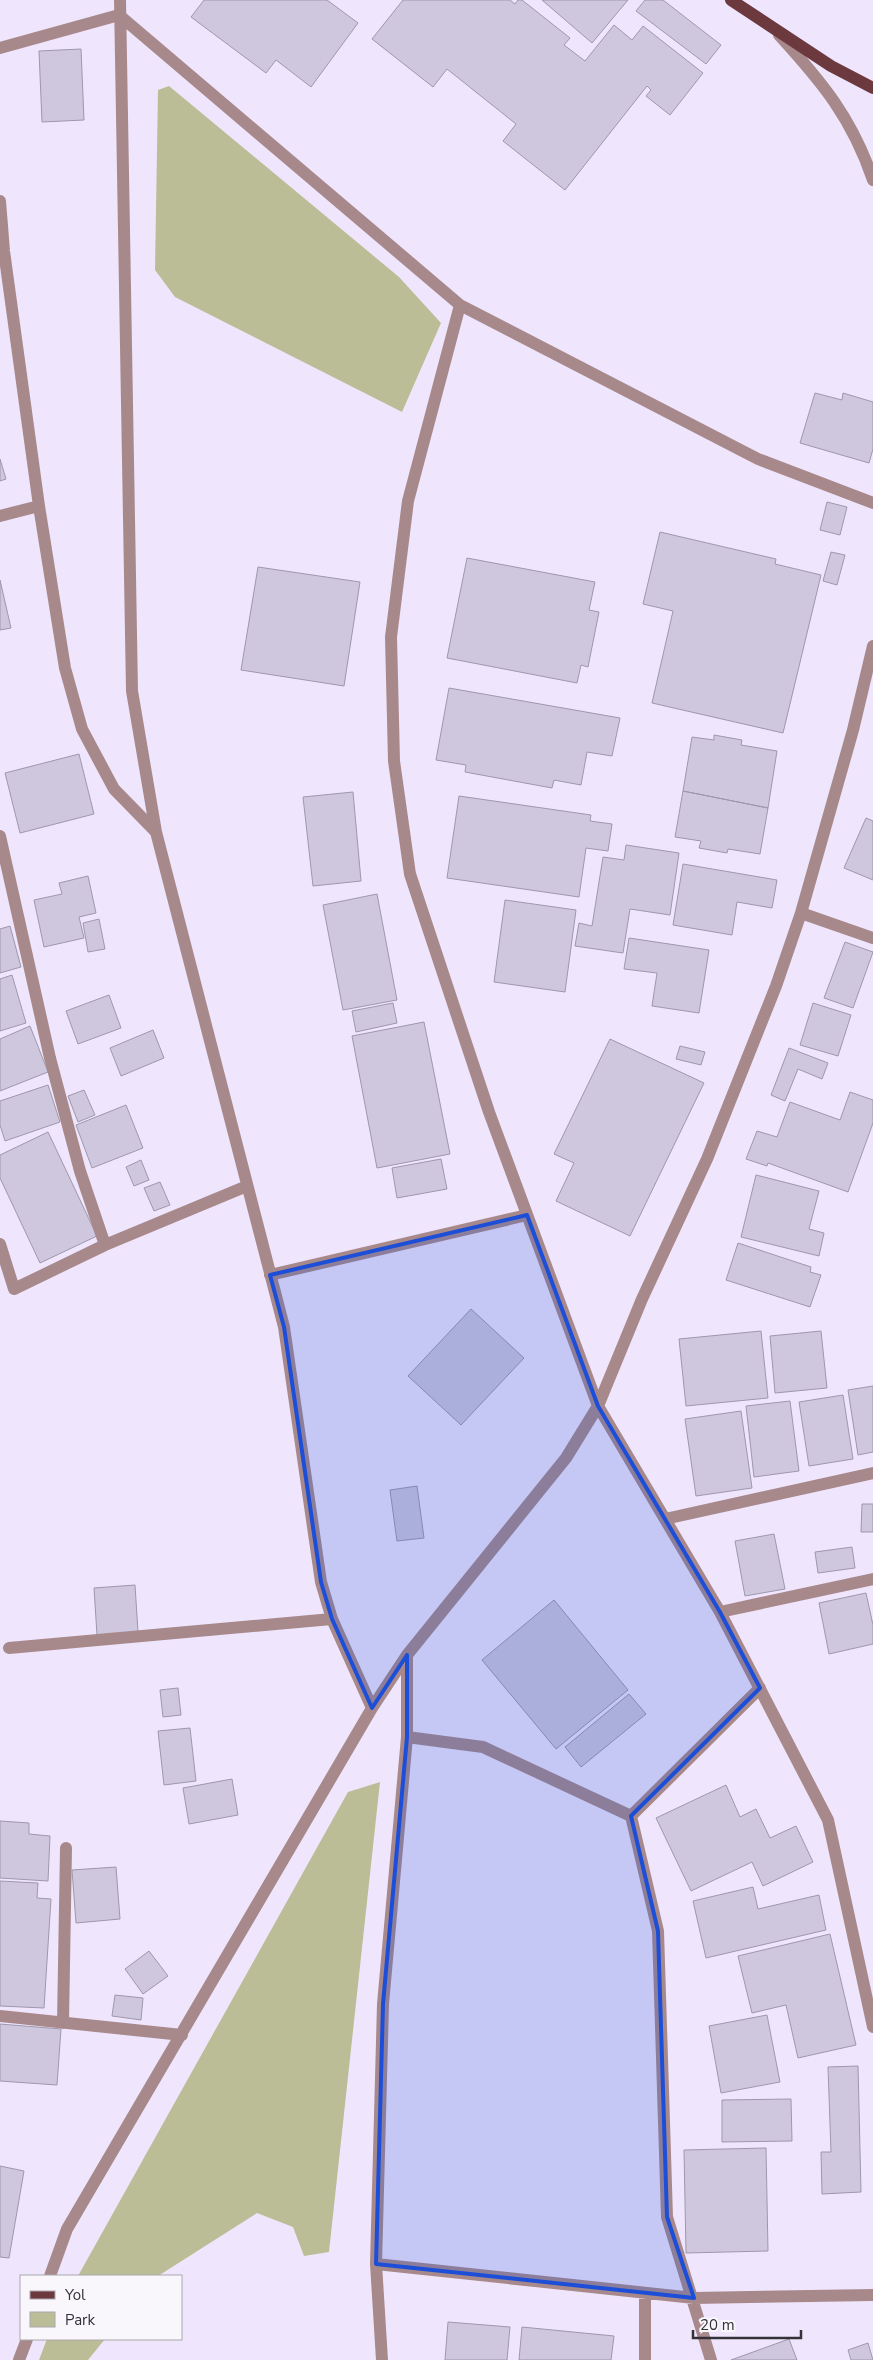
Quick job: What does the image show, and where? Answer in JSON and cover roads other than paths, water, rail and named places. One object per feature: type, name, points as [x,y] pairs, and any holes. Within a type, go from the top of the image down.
[{"type":"main road","points":[[730,0],[831,66],[873,88]]},
{"type":"street","points":[[120,0],[132,690],[156,832],[284,1327],[321,1582],[332,1619],[372,1708]]},
{"type":"street","points":[[0,48],[119,15]]},
{"type":"street","points":[[119,15],[460,305],[758,459],[873,503]]},
{"type":"street","points":[[772,27],[817,76],[836,102],[853,130],[873,180]]},
{"type":"street","points":[[0,201],[4,251],[39,506],[65,668],[82,729],[114,788],[156,832]]},
{"type":"street","points":[[460,305],[408,501],[390,637],[394,761],[410,874],[489,1112],[598,1406],[720,1612],[828,1820],[873,2027]]},
{"type":"street","points":[[0,516],[39,506]]},
{"type":"street","points":[[50,2275],[67,2229],[372,1708],[407,1655],[566,1458],[598,1406],[642,1299],[707,1159],[776,986],[801,913],[853,730],[873,646]]},
{"type":"street","points":[[0,836],[50,1058],[80,1171],[105,1245]]},
{"type":"street","points":[[801,913],[873,938]]},
{"type":"street","points":[[0,1244],[14,1289],[105,1245],[247,1186]]},
{"type":"street","points":[[270,1275],[527,1215]]},
{"type":"street","points":[[665,1519],[873,1473]]},
{"type":"street","points":[[720,1612],[873,1579]]},
{"type":"street","points":[[9,1648],[332,1619]]},
{"type":"street","points":[[382,2360],[376,2264],[383,2004],[407,1737],[407,1655]]},
{"type":"street","points":[[631,1816],[760,1688]]},
{"type":"street","points":[[407,1737],[483,1747],[631,1816]]},
{"type":"street","points":[[631,1816],[658,1931],[667,2217],[694,2298],[711,2360]]},
{"type":"street","points":[[63,2022],[66,1848]]},
{"type":"street","points":[[0,2016],[182,2035]]},
{"type":"street","points":[[376,2264],[694,2298],[873,2295]]},
{"type":"street","points":[[645,2293],[645,2360]]},
{"type":"street","points":[[19,2360],[27,2340]]}]
